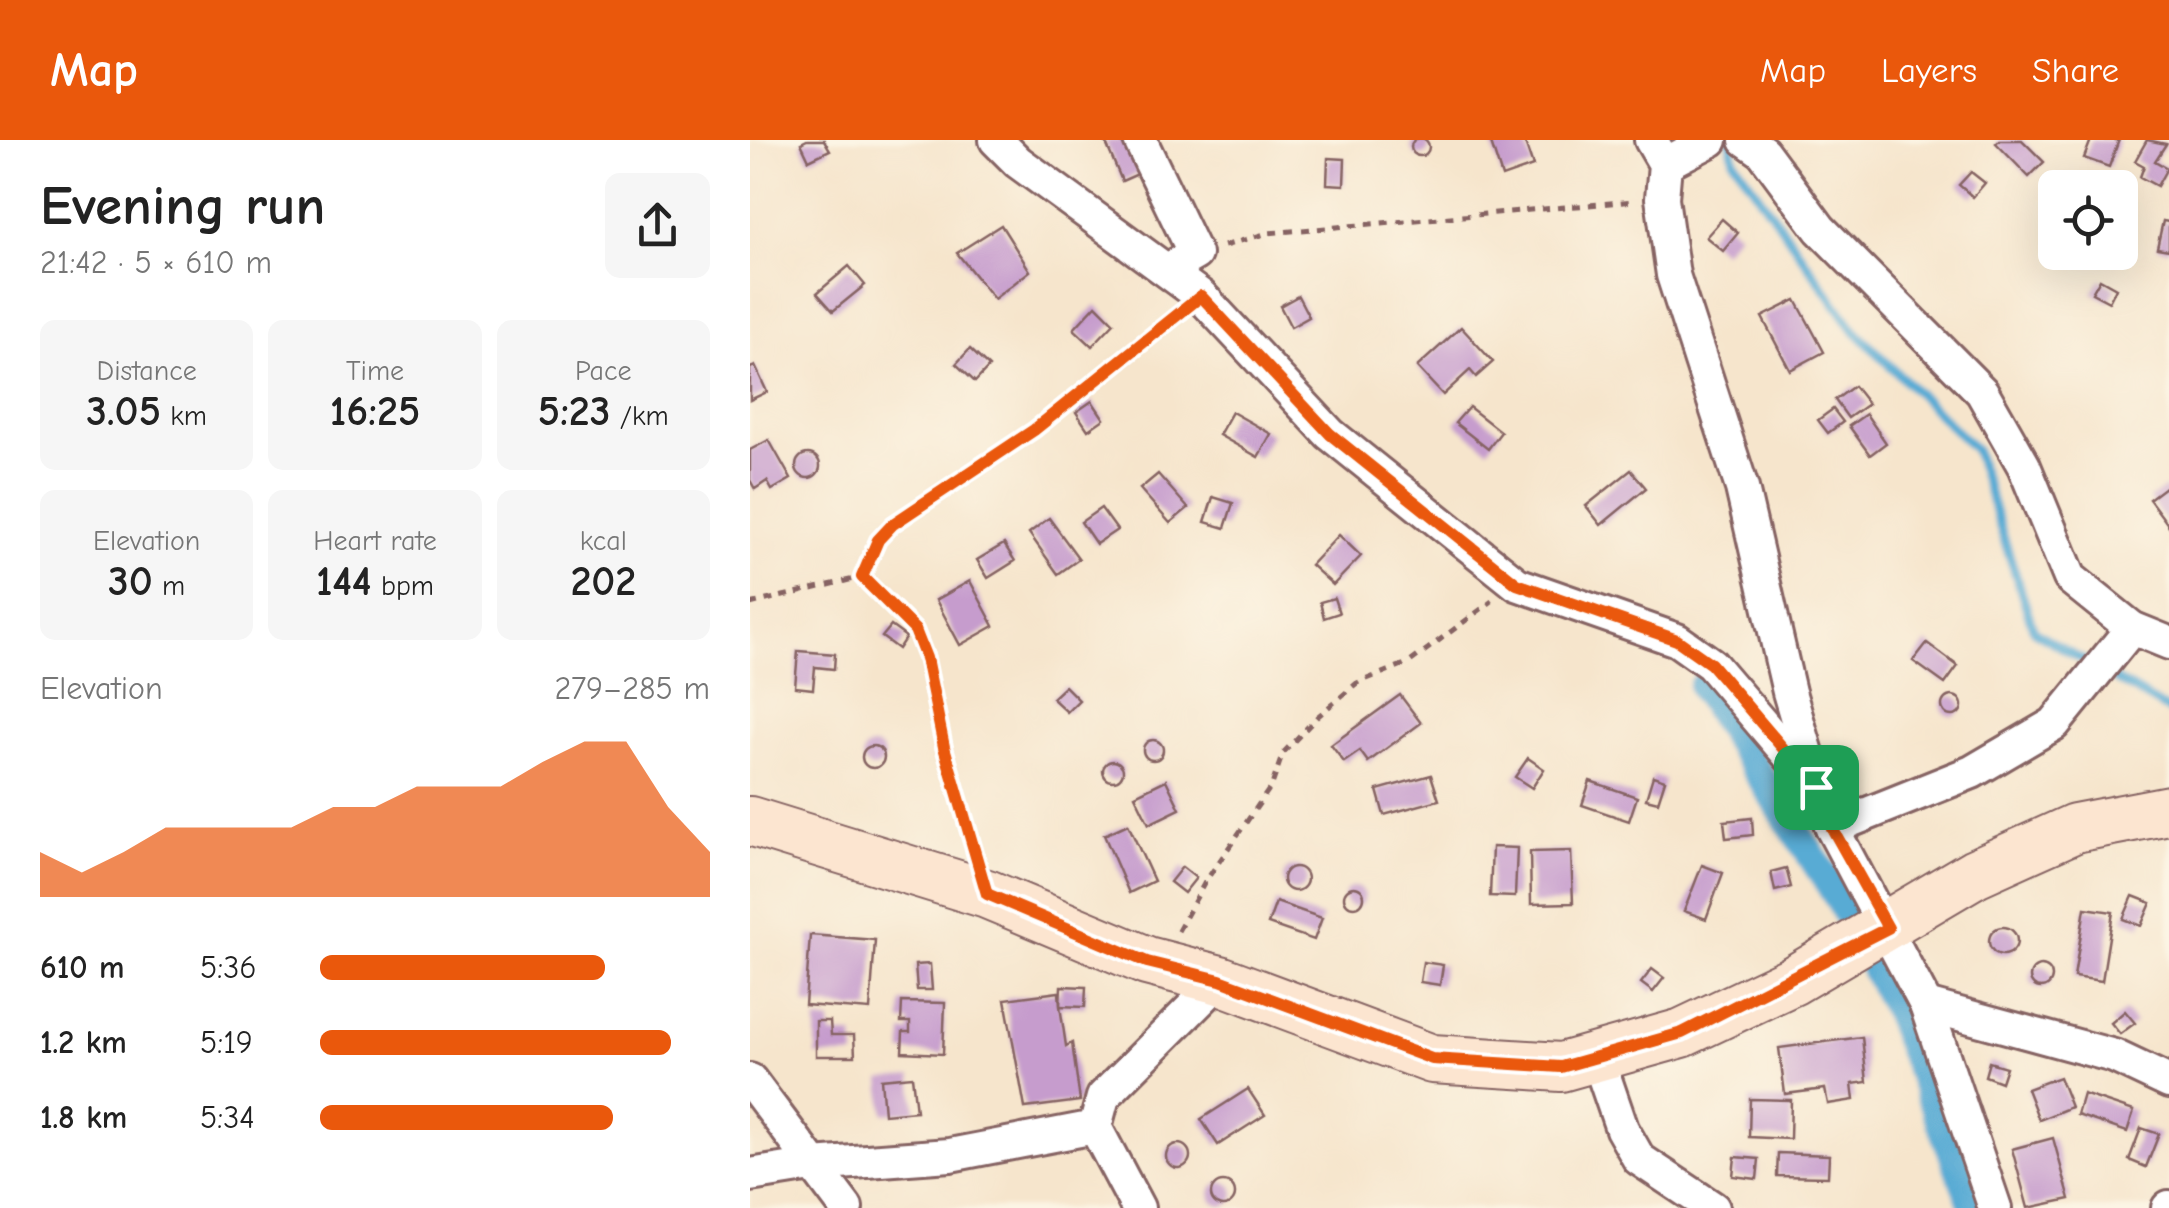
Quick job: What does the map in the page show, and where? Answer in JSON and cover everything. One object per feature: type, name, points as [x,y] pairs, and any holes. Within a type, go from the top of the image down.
[{"type":"street","points":[[996,140],[1018,162],[1182,261]]},
{"type":"street","points":[[1140,140],[1182,261],[1201,296],[1330,434],[1517,584],[1677,640],[1711,664],[1816,787]]},
{"type":"street","points":[[1746,140],[1763,152],[1820,229],[1982,392],[2024,466],[2070,578],[2132,628],[2169,643]]},
{"type":"street","points":[[1682,149],[1662,198],[1673,275],[1742,488],[1789,692],[1816,787],[1832,828],[1926,1004],[1995,1208]]},
{"type":"street","points":[[1832,828],[1972,772],[2054,724],[2132,628]]},
{"type":"street","points":[[750,820],[987,894],[1147,962],[1220,980],[1432,1059],[1561,1067],[1682,1033],[1888,928],[1976,872],[2075,828],[2169,810]]},
{"type":"street","points":[[1138,1208],[1095,1127],[1103,1097],[1220,980]]},
{"type":"street","points":[[1926,1004],[2114,1056],[2169,1082]]},
{"type":"street","points":[[1598,1058],[1622,1128],[1638,1159],[1714,1208]]},
{"type":"street","points":[[750,1080],[846,1208]]},
{"type":"street","points":[[750,1175],[812,1165],[950,1156],[1095,1127]]},
{"type":"path","points":[[1182,261],[1268,233],[1662,198]]},
{"type":"path","points":[[862,577],[878,540],[893,524],[1034,430],[1201,296]]},
{"type":"path","points":[[750,604],[862,577]]},
{"type":"path","points":[[862,577],[915,630],[926,658],[944,747],[987,894]]},
{"type":"path","points":[[1147,962],[1177,933],[1204,882],[1272,785],[1283,753],[1317,717],[1356,683],[1410,662],[1517,584]]},
{"type":"building","points":[[1420,138],[1429,147],[1420,156],[1411,147]]},
{"type":"building","points":[[824,140],[830,150],[809,160],[801,143]]},
{"type":"building","points":[[1126,140],[1140,173],[1122,181],[1105,141]]},
{"type":"building","points":[[1490,140],[1524,140],[1533,166],[1502,177]]},
{"type":"building","points":[[2022,140],[2044,162],[2029,177],[1996,143]]},
{"type":"building","points":[[2091,140],[2119,140],[2109,167],[2084,158]]},
{"type":"building","points":[[2147,140],[2166,144],[2155,161],[2167,168],[2157,186],[2140,177],[2144,166],[2135,161]]},
{"type":"building","points":[[1328,158],[1345,159],[1344,185],[1327,184]]},
{"type":"building","points":[[1971,172],[1985,183],[1973,197],[1959,185]]},
{"type":"building","points":[[1722,219],[1738,233],[1723,251],[1706,237]]},
{"type":"building","points":[[2163,221],[2169,222],[2169,250],[2157,248]]},
{"type":"building","points":[[1001,225],[1030,271],[994,299],[957,253]]},
{"type":"building","points":[[849,266],[865,285],[833,311],[817,293]]},
{"type":"building","points":[[2100,279],[2116,288],[2109,302],[2092,293]]},
{"type":"building","points":[[1298,296],[1309,317],[1291,327],[1280,306]]},
{"type":"building","points":[[1796,300],[1824,352],[1790,370],[1762,317]]},
{"type":"building","points":[[1096,305],[1114,323],[1092,346],[1074,329]]},
{"type":"building","points":[[1461,327],[1493,362],[1476,377],[1470,370],[1443,395],[1417,367]]},
{"type":"building","points":[[970,349],[989,367],[975,382],[956,364]]},
{"type":"building","points":[[755,366],[767,392],[750,400],[750,368]]},
{"type":"building","points":[[1854,386],[1868,404],[1848,418],[1835,400]]},
{"type":"building","points":[[1092,401],[1104,419],[1088,430],[1076,412]]},
{"type":"building","points":[[1469,407],[1501,432],[1488,449],[1455,423]]},
{"type":"building","points":[[1833,409],[1843,422],[1828,433],[1818,420]]},
{"type":"building","points":[[1232,412],[1271,434],[1258,457],[1219,435]]},
{"type":"building","points":[[1866,414],[1886,443],[1870,455],[1849,426]]},
{"type":"building","points":[[769,440],[791,479],[772,490],[767,481],[755,489],[750,480],[750,450]]},
{"type":"building","points":[[808,454],[817,457],[817,475],[808,478],[799,475],[796,466],[799,457]]},
{"type":"building","points":[[1631,470],[1646,488],[1601,525],[1586,506]]},
{"type":"building","points":[[1158,474],[1188,508],[1170,523],[1140,489]]},
{"type":"building","points":[[2165,487],[2169,493],[2169,526],[2149,499]]},
{"type":"building","points":[[1213,497],[1233,503],[1225,528],[1205,522]]},
{"type":"building","points":[[1101,508],[1117,530],[1096,544],[1081,522]]},
{"type":"building","points":[[1049,518],[1079,559],[1058,574],[1029,533]]},
{"type":"building","points":[[1339,535],[1361,556],[1333,585],[1311,565]]},
{"type":"building","points":[[1004,544],[1015,561],[988,578],[977,560]]},
{"type":"building","points":[[970,581],[994,626],[960,645],[936,600]]},
{"type":"building","points":[[1334,598],[1339,613],[1324,618],[1320,602]]},
{"type":"building","points":[[891,626],[906,637],[898,649],[882,637]]},
{"type":"building","points":[[1927,643],[1958,666],[1945,684],[1913,661]]},
{"type":"building","points":[[798,651],[835,654],[834,669],[815,667],[813,689],[795,687]]},
{"type":"building","points":[[1065,686],[1079,700],[1067,712],[1052,698]]},
{"type":"building","points":[[1400,695],[1421,723],[1368,762],[1360,751],[1344,762],[1331,745]]},
{"type":"building","points":[[1952,696],[1962,706],[1952,716],[1942,706]]},
{"type":"building","points":[[1153,740],[1163,750],[1153,760],[1143,750]]},
{"type":"building","points":[[873,746],[881,749],[881,765],[873,768],[865,765],[862,757],[865,749]]},
{"type":"building","points":[[1528,758],[1544,769],[1532,788],[1515,777]]},
{"type":"building","points":[[1113,761],[1123,771],[1113,781],[1103,771]]},
{"type":"building","points":[[1431,775],[1439,800],[1384,815],[1377,790]]},
{"type":"building","points":[[1653,776],[1665,780],[1658,802],[1646,799]]},
{"type":"building","points":[[1166,780],[1180,809],[1149,824],[1135,795]]},
{"type":"building","points":[[1590,781],[1637,797],[1629,821],[1582,805]]},
{"type":"building","points":[[1752,818],[1753,835],[1726,838],[1724,821]]},
{"type":"building","points":[[1128,824],[1154,881],[1129,893],[1104,835]]},
{"type":"building","points":[[1492,847],[1517,848],[1515,897],[1490,896]]},
{"type":"building","points":[[1571,851],[1573,903],[1531,904],[1530,852]]},
{"type":"building","points":[[1702,865],[1723,873],[1706,919],[1684,911]]},
{"type":"building","points":[[1182,867],[1196,878],[1184,893],[1170,882]]},
{"type":"building","points":[[1295,867],[1307,879],[1295,891],[1283,879]]},
{"type":"building","points":[[1786,868],[1791,887],[1775,891],[1771,872]]},
{"type":"building","points":[[1354,887],[1364,897],[1354,907],[1344,897]]},
{"type":"building","points":[[2133,896],[2151,903],[2141,926],[2123,919]]},
{"type":"building","points":[[1276,902],[1322,918],[1314,940],[1268,924]]},
{"type":"building","points":[[2085,908],[2113,912],[2102,981],[2074,977]]},
{"type":"building","points":[[2003,927],[2013,931],[2017,941],[2013,951],[2003,955],[1993,951],[1989,941],[1993,931]]},
{"type":"building","points":[[810,935],[875,940],[870,1010],[805,1005]]},
{"type":"building","points":[[1423,962],[1443,965],[1440,985],[1420,982]]},
{"type":"building","points":[[930,964],[932,990],[917,990],[915,965]]},
{"type":"building","points":[[2041,966],[2049,969],[2049,985],[2041,988],[2033,985],[2030,977],[2033,969]]},
{"type":"building","points":[[1652,969],[1664,978],[1653,992],[1641,983]]},
{"type":"building","points":[[1061,986],[1086,987],[1085,1007],[1060,1006]]},
{"type":"building","points":[[1059,992],[1066,1046],[1072,1043],[1080,1101],[1025,1108],[1005,999]]},
{"type":"building","points":[[902,1002],[945,1003],[943,1054],[902,1052],[903,1032],[910,1032],[910,1022],[901,1022]]},
{"type":"building","points":[[2125,1011],[2135,1023],[2120,1034],[2111,1023]]},
{"type":"building","points":[[816,1021],[830,1021],[831,1035],[854,1035],[855,1056],[816,1056]]},
{"type":"building","points":[[1862,1037],[1867,1082],[1852,1084],[1854,1100],[1828,1104],[1825,1089],[1785,1094],[1779,1048]]},
{"type":"building","points":[[1989,1062],[2006,1067],[2001,1082],[1985,1076]]},
{"type":"building","points":[[912,1076],[916,1111],[884,1114],[881,1079]]},
{"type":"building","points":[[2059,1077],[2071,1107],[2039,1120],[2027,1089]]},
{"type":"building","points":[[1248,1089],[1265,1115],[1218,1145],[1201,1119]]},
{"type":"building","points":[[2083,1094],[2134,1111],[2127,1132],[2077,1115]]},
{"type":"building","points":[[1750,1099],[1791,1100],[1790,1139],[1749,1137]]},
{"type":"building","points":[[2141,1128],[2159,1134],[2146,1167],[2129,1160]]},
{"type":"building","points":[[2053,1138],[2070,1199],[2028,1208],[2012,1149]]},
{"type":"building","points":[[1178,1144],[1190,1156],[1178,1168],[1166,1156]]},
{"type":"building","points":[[1778,1153],[1829,1155],[1828,1177],[1777,1176]]},
{"type":"building","points":[[1735,1157],[1759,1159],[1757,1179],[1733,1176]]},
{"type":"building","points":[[1223,1182],[1235,1194],[1223,1206],[1211,1194]]},
{"type":"waterway","points":[[1730,140],[1734,160],[1854,330],[1975,450],[2034,631],[2169,711]]},
{"type":"waterway","points":[[1703,687],[1840,900],[1897,1011],[1975,1208]]},
{"type":"route","points":[[1201,296],[1330,434],[1375,466],[1517,584],[1633,628],[1677,640],[1711,664],[1816,787],[1832,828],[1888,928],[1682,1033],[1598,1058],[1561,1067],[1432,1059],[1220,980],[1147,962],[987,894],[944,747],[926,658],[915,630],[862,577],[878,540],[893,524],[1034,430],[1201,296]]}]
